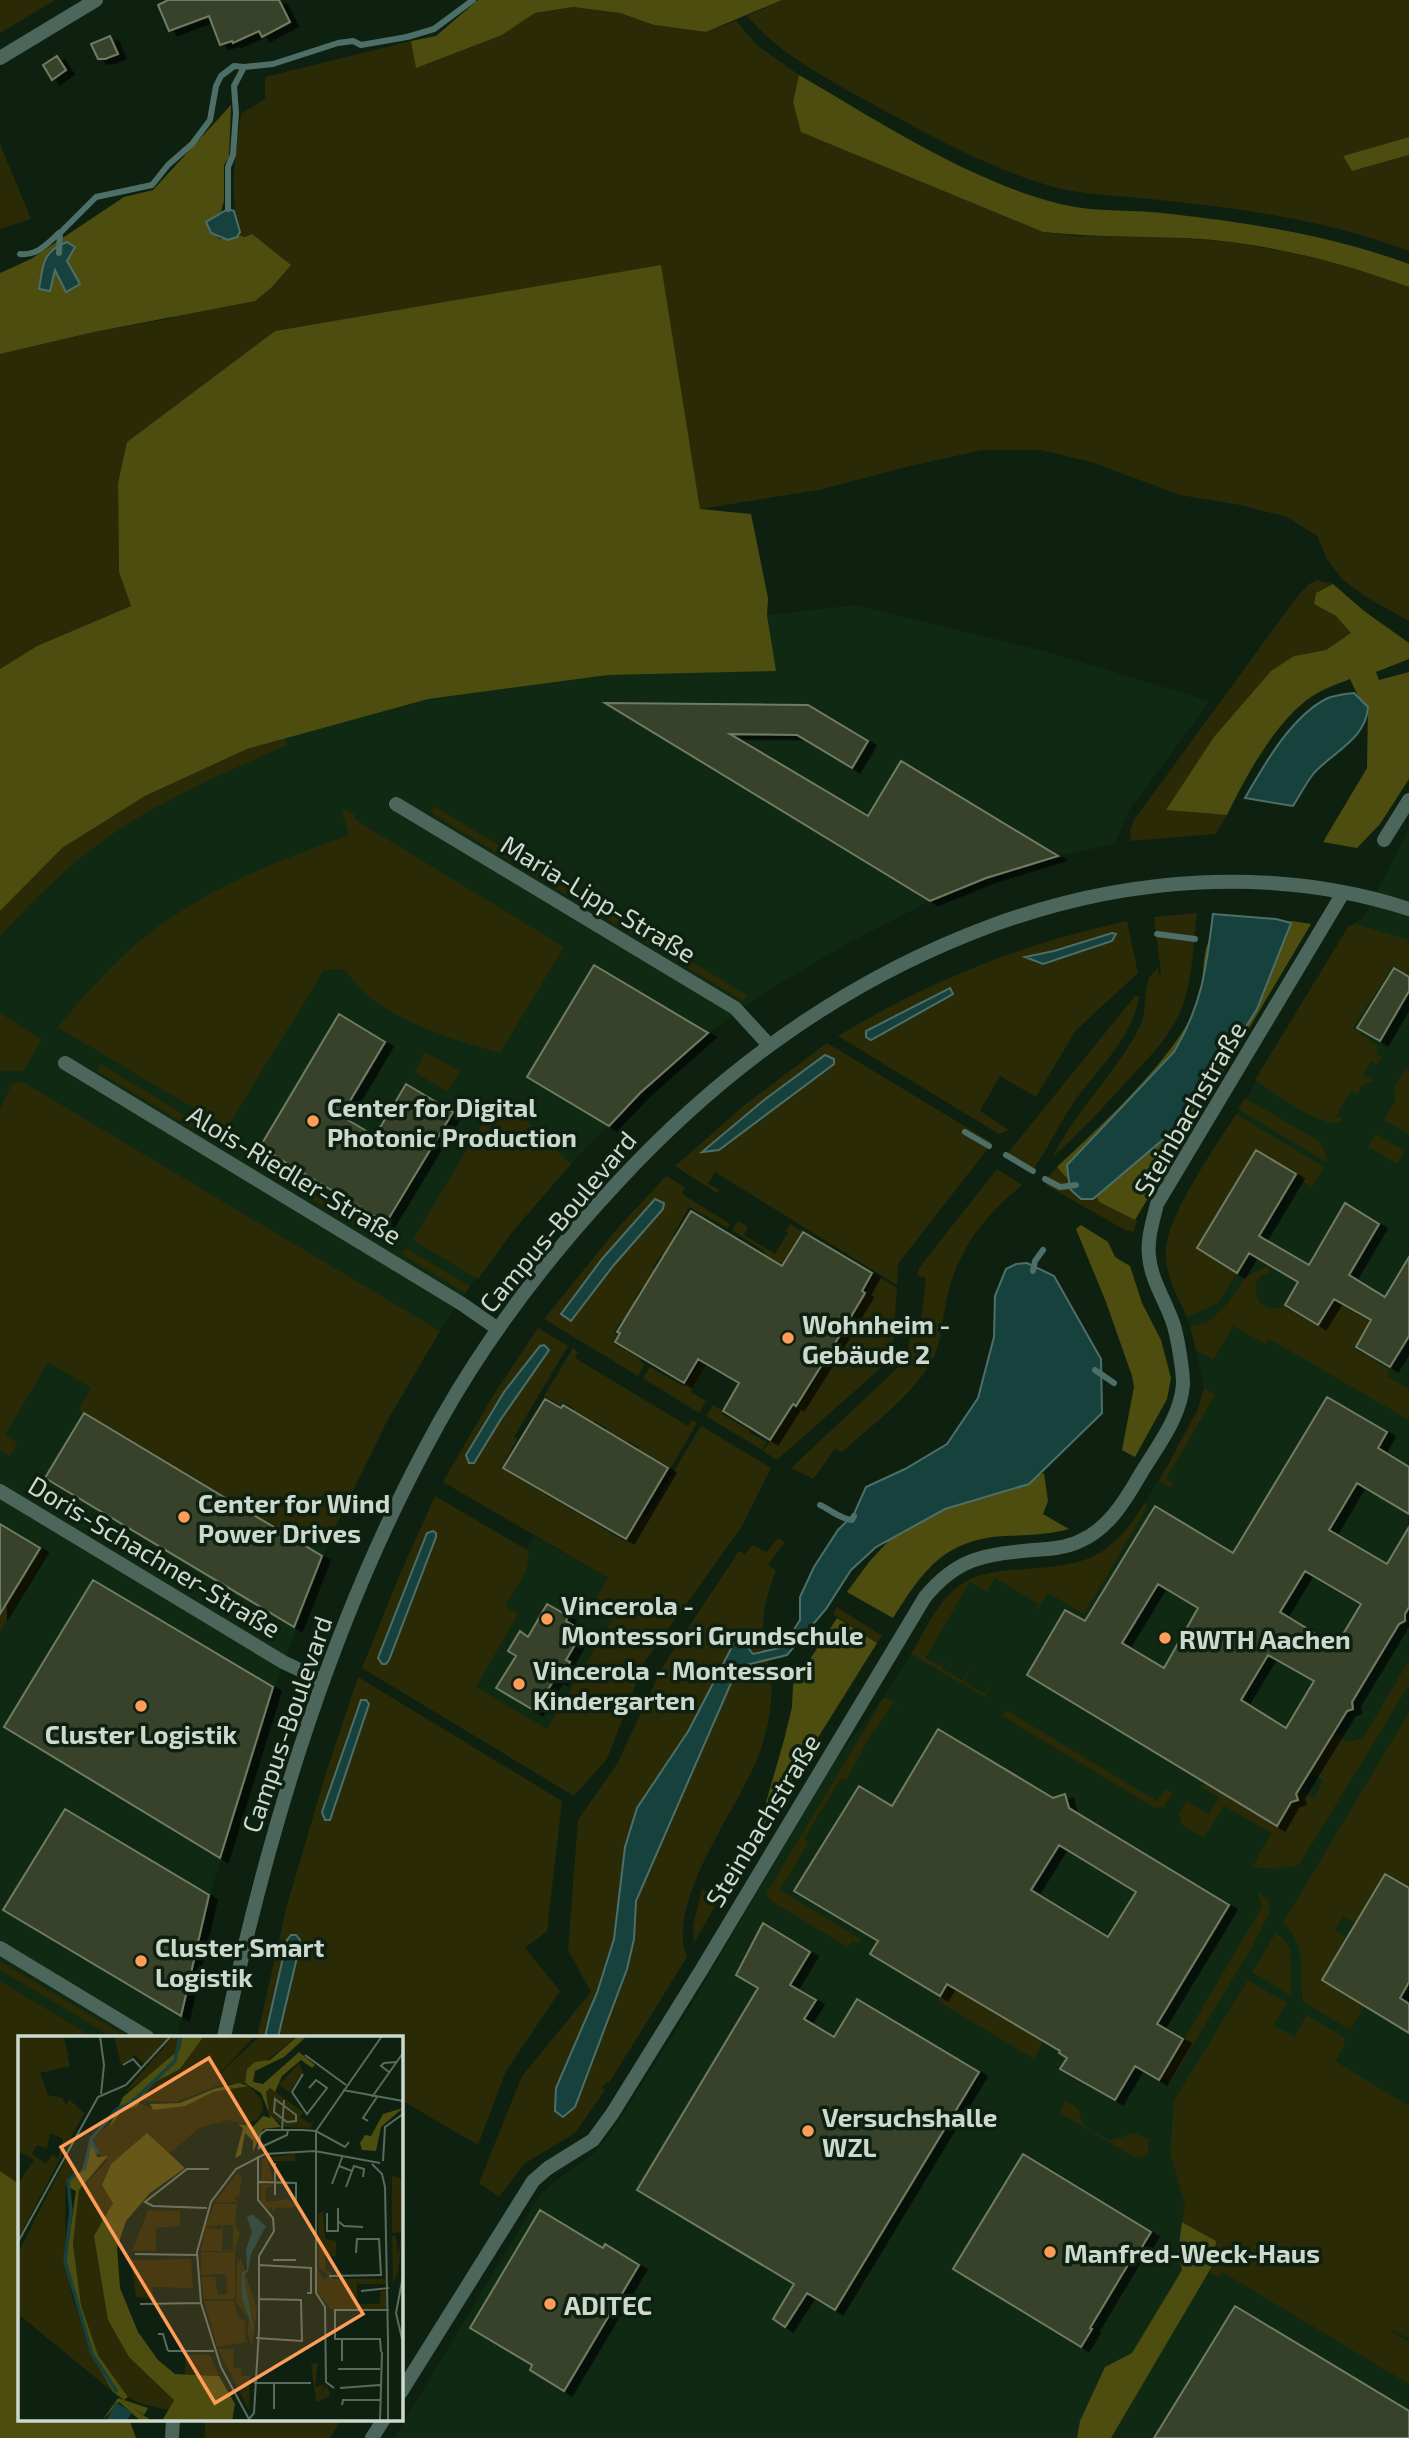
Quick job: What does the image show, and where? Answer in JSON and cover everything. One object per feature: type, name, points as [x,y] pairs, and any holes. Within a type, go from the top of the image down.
[{"type":"street","points":[[0,58],[96,0]]},
{"type":"street","points":[[1384,840],[1409,800]]},
{"type":"street","name":"Maria-Lipp-Straße","points":[[396,804],[735,1008],[768,1044]]},
{"type":"street","name":"Campus-Boulevard","points":[[224,2036],[276,1824],[323,1681],[394,1509],[442,1417],[498,1329],[563,1244],[650,1147],[768,1044],[863,985],[936,948],[1023,914],[1135,887],[1202,882],[1284,884],[1343,893],[1409,909]]},
{"type":"street","name":"Steinbachstraße","points":[[402,2390],[533,2181],[548,2168],[593,2140],[612,2114],[925,1597],[941,1577],[965,1562],[993,1554],[1052,1549],[1080,1541],[1106,1526],[1137,1480],[1176,1414],[1183,1385],[1175,1327],[1161,1297],[1149,1258],[1149,1239],[1157,1204],[1343,893]]},
{"type":"street","name":"Alois-Riedler-Straße","points":[[65,1063],[450,1296],[498,1329]]},
{"type":"street","name":"Doris-Schachner-Straße","points":[[0,1490],[283,1662],[323,1681]]},
{"type":"street","points":[[0,1948],[146,2036]]},
{"type":"street","points":[[172,2438],[173,2420]]},
{"type":"street","points":[[372,2438],[383,2420]]},
{"type":"shaded area","points":[[0,0],[55,0],[0,33]]},
{"type":"shaded area","points":[[478,0],[782,0],[706,32],[654,25],[620,13],[573,7],[535,13],[502,35],[416,68],[411,41],[436,36]]},
{"type":"shaded area","points":[[782,0],[1409,0],[1409,137],[1343,156],[1352,171],[1409,155],[1409,251],[1346,231],[1281,216],[1216,206],[1074,191],[1050,186],[1003,169],[956,148],[834,83],[788,53],[747,16]]},
{"type":"shaded area","points":[[573,7],[620,13],[654,25],[706,32],[736,21],[758,46],[799,75],[793,102],[881,165],[1043,232],[1076,236],[1166,237],[1231,242],[1298,254],[1374,274],[1409,287],[1409,621],[1366,597],[1342,579],[1327,559],[1317,536],[1287,517],[1240,505],[1180,495],[1091,462],[1041,450],[982,450],[819,490],[700,509],[660,266],[275,331],[127,442],[118,483],[119,572],[131,606],[37,646],[0,669],[0,354],[94,332],[172,318],[245,237],[238,235],[240,232],[234,203],[237,144],[241,114],[265,99],[265,77],[411,41],[417,67],[502,35],[535,13]]},
{"type":"shaded area","points":[[799,75],[926,148],[992,181],[1026,194],[1074,207],[1201,218],[1262,226],[1321,238],[1409,264],[1409,287],[1322,260],[1254,245],[1184,238],[1043,232],[801,132],[793,102]]},
{"type":"shaded area","points":[[231,105],[229,157],[224,165],[224,201],[221,212],[208,230],[220,239],[252,234],[291,265],[272,287],[255,301],[94,332],[0,354],[0,273],[31,259],[124,197],[153,190]]},
{"type":"shaded area","points":[[1409,137],[1409,155],[1352,171],[1343,156]]},
{"type":"shaded area","points":[[0,144],[31,219],[0,229]]},
{"type":"shaded area","points":[[661,265],[700,509],[751,514],[768,598],[767,615],[776,671],[608,675],[428,699],[247,749],[145,796],[62,848],[0,911],[0,669],[37,646],[131,606],[119,572],[118,483],[127,442],[275,331]]},
{"type":"shaded area","points":[[1317,580],[1333,584],[1316,593],[1314,604],[1336,616],[1352,633],[1326,650],[1294,656],[1167,810],[1227,815],[1216,834],[1131,841],[1130,831],[1134,820],[1296,598],[1309,584]]},
{"type":"shaded area","points":[[1333,584],[1364,611],[1409,643],[1409,659],[1376,672],[1379,680],[1409,672],[1409,779],[1380,824],[1357,848],[1323,842],[1367,768],[1368,707],[1359,698],[1350,679],[1311,697],[1285,720],[1252,767],[1227,815],[1166,810],[1214,737],[1271,671],[1294,656],[1326,650],[1351,633],[1336,616],[1314,604],[1316,593]]},
{"type":"shaded area","points":[[768,598],[768,615],[855,605],[1041,650],[1210,701],[1128,812],[1115,844],[1015,868],[930,901],[841,947],[764,993],[708,1033],[609,1126],[571,1164],[513,1231],[465,1293],[440,1331],[387,1421],[339,1515],[274,1690],[215,1878],[177,2036],[18,2036],[18,2183],[0,2171],[0,911],[61,848],[140,786],[278,720]]},
{"type":"shaded area","points":[[285,739],[287,745],[175,797],[111,835],[39,895],[0,936],[0,911],[61,848],[145,796],[247,749]]},
{"type":"shaded area","points":[[434,806],[747,995],[743,1001],[431,813]]},
{"type":"shaded area","points":[[344,809],[355,815],[354,819],[564,947],[500,1053],[415,1024],[369,997],[343,969],[324,970],[227,1128],[57,1027],[124,955],[184,909],[237,880],[349,835],[342,812]]},
{"type":"shaded area","name":"RWTH Aachen","points":[[1409,828],[1409,2438],[394,2438],[538,2198],[553,2183],[594,2153],[608,2137],[671,2039],[835,1761],[885,1695],[947,1598],[961,1584],[989,1573],[1055,1568],[1078,1563],[1106,1550],[1130,1527],[1174,1455],[1198,1409],[1204,1388],[1192,1332],[1165,1254],[1171,1226],[1348,927],[1364,917]]},
{"type":"shaded area","points":[[1197,913],[1188,987],[1181,1010],[1171,1029],[1111,1099],[1053,1157],[1062,1139],[1132,1042],[1141,1024],[1149,979],[1158,968],[1158,974],[1161,973],[1154,917]]},
{"type":"shaded area","points":[[1127,921],[1138,973],[1076,1030],[1036,1097],[1000,1076],[980,1111],[1009,1130],[999,1134],[838,1036],[907,998],[978,966],[1050,941]]},
{"type":"shaded area","points":[[1292,921],[1311,924],[1135,1220],[1099,1202],[1097,1197],[1080,1193],[1057,1167],[1138,1088],[1176,1041],[1199,998],[1206,949],[1216,924],[1275,925]]},
{"type":"shaded area","points":[[1355,924],[1409,940],[1409,975],[1393,966],[1353,1028],[1379,1047],[1376,1054],[1382,1057],[1378,1064],[1371,1061],[1363,1074],[1374,1081],[1363,1084],[1357,1094],[1351,1091],[1336,1116],[1342,1119],[1340,1123],[1331,1123],[1296,1108],[1255,1080],[1348,927]]},
{"type":"shaded area","points":[[1135,996],[1139,996],[1130,1026],[1072,1105],[1033,1170],[1007,1154]]},
{"type":"shaded area","points":[[0,1013],[42,1040],[23,1071],[0,1071]]},
{"type":"shaded area","points":[[827,1043],[991,1142],[990,1144],[966,1128],[962,1135],[965,1133],[989,1147],[898,1264],[897,1285],[715,1172],[708,1184],[719,1190],[717,1193],[675,1166],[746,1104]]},
{"type":"shaded area","points":[[425,1052],[460,1071],[447,1092],[415,1072]]},
{"type":"shaded area","points":[[101,1064],[196,1122],[193,1129],[97,1071]]},
{"type":"shaded area","points":[[1405,1068],[1409,1071],[1409,1134],[1384,1120],[1396,1099],[1393,1089]]},
{"type":"shaded area","points":[[23,1082],[440,1331],[387,1421],[328,1542],[299,1525],[292,1536],[78,1410],[91,1388],[48,1362],[5,1435],[18,1443],[10,1456],[0,1450],[0,1110],[11,1085]]},
{"type":"shaded area","points":[[498,1097],[571,1164],[513,1231],[478,1279],[413,1240]]},
{"type":"shaded area","points":[[1245,1098],[1320,1142],[1327,1157],[1326,1162],[1238,1109]]},
{"type":"shaded area","points":[[1236,1114],[1324,1167],[1312,1187],[1295,1176],[1296,1174],[1256,1151],[1197,1248],[1237,1273],[1218,1303],[1187,1317],[1168,1271],[1168,1240],[1182,1203]]},
{"type":"shaded area","points":[[1376,1134],[1405,1151],[1397,1164],[1368,1147]]},
{"type":"shaded area","points":[[1057,1167],[1080,1193],[1097,1197],[1099,1202],[1137,1221],[1133,1232],[1046,1185],[1044,1180],[1059,1189],[1069,1186],[1068,1183],[1060,1185],[1047,1178]]},
{"type":"shaded area","points":[[997,1169],[1022,1185],[984,1222],[958,1264],[945,1306],[938,1346],[925,1372],[891,1409],[842,1452],[835,1449],[813,1479],[791,1468],[903,1363],[908,1353],[910,1337],[919,1337],[926,1278],[917,1276],[919,1268]]},
{"type":"shaded area","points":[[666,1176],[685,1187],[682,1194],[730,1224],[728,1228],[689,1207],[664,1257],[660,1256],[653,1267],[656,1270],[644,1289],[641,1288],[624,1322],[621,1321],[614,1332],[617,1335],[613,1343],[645,1364],[638,1376],[544,1319],[616,1230]]},
{"type":"shaded area","points":[[301,1184],[380,1232],[376,1239],[297,1191]]},
{"type":"shaded area","points":[[738,1221],[748,1227],[744,1235],[775,1254],[788,1233],[786,1231],[790,1224],[802,1231],[734,1343],[707,1364],[691,1392],[706,1401],[699,1413],[643,1378],[650,1367],[685,1387],[765,1252],[732,1230]]},
{"type":"shaded area","points":[[1081,1225],[1108,1242],[1115,1257],[1130,1266],[1142,1303],[1161,1340],[1171,1378],[1167,1399],[1135,1457],[1122,1450],[1134,1387],[1132,1376],[1076,1229]]},
{"type":"shaded area","points":[[406,1248],[470,1286],[465,1293],[402,1254]]},
{"type":"shaded area","points":[[1268,1266],[1271,1273],[1261,1275],[1256,1288],[1256,1295],[1263,1305],[1269,1308],[1283,1306],[1318,1326],[1334,1300],[1369,1321],[1354,1348],[1390,1370],[1387,1376],[1409,1389],[1409,1420],[1269,1339],[1265,1344],[1233,1326],[1213,1360],[1196,1350],[1190,1327],[1208,1322],[1228,1303],[1245,1277]]},
{"type":"shaded area","points":[[874,1274],[897,1288],[892,1358],[777,1460],[763,1451],[782,1425],[780,1423],[786,1413],[793,1406],[797,1408],[804,1391],[808,1393],[828,1350],[832,1352],[852,1311],[856,1313]]},
{"type":"shaded area","points":[[538,1328],[568,1346],[514,1437],[517,1439],[501,1468],[626,1542],[643,1515],[647,1516],[701,1426],[771,1468],[741,1528],[645,1661],[607,1759],[574,1796],[362,1668],[435,1496],[527,1550],[528,1564],[505,1606],[518,1614],[476,1687],[547,1729],[612,1620],[591,1607],[608,1578],[443,1482],[491,1399]]},
{"type":"shaded area","points":[[573,1348],[578,1352],[575,1358],[688,1426],[692,1420],[697,1423],[670,1469],[637,1451],[639,1447],[627,1441],[625,1444],[605,1431],[607,1428],[573,1412],[574,1409],[563,1402],[560,1405],[544,1396]]},
{"type":"shaded area","points":[[1204,1388],[1215,1395],[1166,1479],[1174,1484],[1171,1488],[1159,1481],[1198,1409]]},
{"type":"shaded area","points":[[713,1405],[723,1411],[722,1414],[767,1442],[762,1450],[706,1416]]},
{"type":"shaded area","points":[[1044,1473],[1048,1501],[1043,1514],[1069,1529],[1045,1534],[983,1539],[950,1551],[925,1572],[893,1618],[847,1592],[869,1562],[917,1515],[991,1487]]},
{"type":"shaded area","points":[[1144,1504],[1148,1506],[1084,1614],[1048,1593],[1032,1618],[1039,1604],[995,1578],[987,1592],[970,1582],[925,1658],[940,1666],[948,1653],[941,1668],[962,1680],[971,1667],[964,1682],[985,1694],[994,1681],[985,1697],[911,1654],[939,1607],[953,1590],[962,1584],[993,1572],[1056,1566],[1089,1558],[1117,1539]]},
{"type":"shaded area","points":[[534,1536],[608,1578],[612,1620],[547,1730],[475,1687],[520,1546],[527,1549]]},
{"type":"shaded area","points":[[778,1538],[785,1542],[768,1565],[776,1570],[763,1620],[771,1681],[768,1723],[755,1764],[693,1886],[685,1912],[683,1936],[687,1957],[609,2083],[606,2082],[602,2088],[605,2090],[575,2133],[524,2164],[499,2197],[479,2183],[522,2076],[591,1992],[568,1950],[578,1820],[617,1764],[663,1666],[739,1551],[745,1554],[752,1545],[767,1552]]},
{"type":"shaded area","points":[[40,1548],[47,1553],[0,1633],[0,1614]]},
{"type":"shaded area","points":[[837,1607],[882,1636],[877,1643],[833,1614]]},
{"type":"shaded area","points":[[837,1618],[877,1643],[756,1837],[784,1740],[792,1707],[793,1685]]},
{"type":"shaded area","points":[[1409,1660],[1409,1685],[1299,1865],[1276,1869],[1252,1867],[1272,1833],[1224,1806],[1204,1838],[1182,1825],[1179,1814],[1187,1801],[1209,1814],[1219,1797],[1201,1787],[1204,1782],[1277,1825],[1291,1802],[1298,1800],[1296,1794],[1299,1789],[1314,1798],[1323,1780],[1310,1772],[1333,1733],[1348,1742],[1363,1738]]},
{"type":"shaded area","points":[[358,1677],[562,1801],[547,1931],[525,1948],[560,1991],[506,2071],[478,2145],[402,2101],[402,2036],[257,2036],[287,1905]]},
{"type":"shaded area","points":[[884,1697],[908,1710],[893,1703],[876,1730],[874,1729],[846,1781],[841,1778],[804,1839],[809,1842],[780,1890],[861,1939],[858,1944],[852,1941],[848,1947],[771,1901],[766,1894]]},
{"type":"shaded area","points":[[1006,1710],[1157,1801],[1165,1789],[1173,1793],[1164,1807],[1155,1808],[1002,1716]]},
{"type":"shaded area","points":[[1409,1712],[1409,1888],[1356,1924],[1343,1916],[1335,1930],[1347,1938],[1364,2006],[1350,2030],[1302,2001],[1299,1949],[1296,1940],[1283,1923]]},
{"type":"shaded area","points":[[702,1889],[719,1899],[694,1943],[693,1926]]},
{"type":"shaded area","points":[[1258,1892],[1268,1900],[1270,1911],[1252,1947],[1170,2083],[1161,2078],[1262,1907]]},
{"type":"shaded area","points":[[1276,1933],[1285,1940],[1290,1950],[1291,1996],[1252,1972]]},
{"type":"shaded area","points":[[0,1961],[125,2036],[110,2036],[0,1970]]},
{"type":"shaded area","points":[[1248,1980],[1287,2003],[1274,2025],[1294,2037],[1307,2015],[1344,2037],[1345,2044],[1335,2061],[1409,2106],[1409,2339],[1393,2330],[1392,2332],[1409,2342],[1409,2384],[1222,2272],[1218,2277],[1210,2273],[1216,2241],[1182,2222],[1185,2206],[1170,2152],[1174,2100]]},
{"type":"shaded area","points":[[0,1981],[91,2036],[18,2036],[18,2183],[0,2171]]},
{"type":"shaded area","points":[[948,1985],[1043,2042],[1034,2059],[938,2001]]},
{"type":"shaded area","points":[[1065,2101],[1078,2108],[1083,2125],[1110,2141],[1134,2133],[1149,2139],[1148,2155],[1135,2158],[1060,2113]]},
{"type":"shaded area","points":[[0,2171],[18,2183],[18,2420],[129,2420],[136,2438],[0,2438]]},
{"type":"shaded area","points":[[1182,2222],[1216,2241],[1214,2263],[1111,2438],[1077,2438],[1080,2421],[1105,2367],[1132,2353],[1182,2270],[1178,2253]]},
{"type":"shaded area","points":[[205,2420],[341,2420],[330,2438],[205,2438]]},
{"type":"water","points":[[228,209],[234,211],[240,232],[237,237],[228,240],[211,233],[206,222]]},
{"type":"water","points":[[67,242],[75,247],[67,261],[80,284],[66,292],[55,270],[50,291],[39,289],[45,260],[53,250]]},
{"type":"water","points":[[1354,693],[1368,707],[1361,728],[1314,773],[1293,806],[1245,798],[1280,742],[1303,716],[1328,698]]},
{"type":"water","points":[[1213,914],[1276,919],[1291,923],[1257,1009],[1215,1076],[1173,1131],[1093,1199],[1081,1199],[1070,1189],[1067,1165],[1174,1052],[1184,1034],[1202,985]]},
{"type":"water","points":[[1116,934],[1112,941],[1043,964],[1025,957],[1054,951]]},
{"type":"water","points":[[950,988],[953,994],[871,1040],[866,1037],[866,1031]]},
{"type":"water","points":[[825,1055],[834,1059],[834,1064],[719,1150],[702,1152],[764,1100]]},
{"type":"water","points":[[655,1199],[664,1203],[663,1209],[613,1266],[571,1321],[561,1314],[602,1259]]},
{"type":"water","points":[[1027,1263],[1054,1276],[1101,1359],[1102,1413],[1029,1484],[945,1509],[876,1547],[851,1570],[826,1609],[787,1655],[738,1667],[636,1901],[634,1939],[627,1969],[575,2107],[563,2117],[555,2111],[556,2088],[597,1993],[614,1939],[625,1847],[637,1808],[689,1730],[738,1635],[753,1654],[783,1647],[800,1620],[800,1597],[814,1567],[838,1530],[854,1514],[866,1487],[905,1469],[947,1444],[978,1398],[994,1337],[995,1296],[1006,1269]]},
{"type":"water","points":[[544,1345],[549,1350],[474,1463],[469,1463],[466,1455],[504,1392],[540,1346]]},
{"type":"water","points":[[433,1531],[436,1537],[389,1660],[382,1664],[378,1658],[427,1533]]},
{"type":"water","points":[[361,1700],[366,1700],[369,1704],[330,1820],[325,1820],[322,1812]]},
{"type":"water","points":[[291,1935],[296,1935],[300,1945],[278,2036],[265,2036],[287,1940]]},
{"type":"building","points":[[168,0],[279,0],[290,22],[262,37],[259,31],[233,43],[232,41],[220,45],[209,16],[169,31],[158,5]]},
{"type":"building","points":[[110,36],[118,54],[98,59],[91,44]]},
{"type":"building","points":[[57,56],[66,70],[52,80],[43,65]]},
{"type":"building","points":[[605,703],[808,705],[868,741],[852,768],[797,735],[730,734],[868,816],[901,761],[1058,856],[986,878],[930,901]]},
{"type":"building","points":[[594,965],[708,1033],[640,1093],[609,1126],[527,1077]]},
{"type":"building","points":[[1394,968],[1409,977],[1409,991],[1380,1041],[1357,1028]]},
{"type":"building","name":"Center for Digital Photonic Production","points":[[339,1014],[385,1042],[341,1116],[375,1136],[406,1084],[453,1112],[386,1223],[260,1147]]},
{"type":"building","points":[[1256,1150],[1296,1174],[1259,1236],[1309,1265],[1345,1203],[1379,1224],[1349,1275],[1385,1297],[1409,1257],[1409,1336],[1390,1367],[1356,1347],[1371,1320],[1334,1299],[1318,1325],[1285,1305],[1298,1282],[1249,1253],[1237,1273],[1197,1248]]},
{"type":"building","points":[[691,1211],[782,1266],[803,1232],[872,1273],[862,1291],[865,1293],[831,1350],[796,1406],[793,1404],[770,1440],[723,1411],[739,1383],[698,1359],[684,1383],[615,1342],[620,1333],[617,1332]]},
{"type":"building","points":[[1327,1397],[1387,1432],[1378,1448],[1409,1467],[1409,1514],[1357,1483],[1329,1530],[1387,1564],[1409,1527],[1409,1607],[1405,1621],[1399,1624],[1352,1702],[1353,1709],[1347,1711],[1296,1794],[1298,1800],[1291,1802],[1277,1826],[1027,1675],[1065,1610],[1085,1621],[1155,1506],[1233,1553]],"holes":[[[1305,1571],[1361,1604],[1336,1646],[1280,1612]],[[1158,1584],[1198,1608],[1164,1668],[1122,1643]],[[1268,1655],[1314,1681],[1286,1728],[1241,1700]]]},
{"type":"building","points":[[545,1399],[561,1408],[563,1405],[668,1468],[626,1539],[503,1468]]},
{"type":"building","name":"Center for Wind Power Drives","points":[[84,1413],[322,1556],[294,1627],[45,1478]]},
{"type":"building","points":[[0,1524],[40,1548],[0,1614]]},
{"type":"building","name":"Cluster Logistik","points":[[93,1580],[273,1687],[220,1858],[4,1727]]},
{"type":"building","points":[[547,1604],[568,1616],[566,1621],[583,1631],[566,1660],[570,1662],[560,1681],[555,1678],[535,1711],[496,1688],[516,1656],[508,1651],[520,1631],[528,1637]]},
{"type":"building","points":[[938,1729],[1053,1798],[1065,1794],[1069,1808],[1229,1905],[1157,2024],[1183,2039],[1159,2080],[1135,2066],[1115,2100],[1060,2069],[1067,2058],[1059,2053],[1060,2051],[947,1984],[940,1996],[870,1954],[878,1941],[794,1891],[859,1786],[892,1806]],"holes":[[[1059,1845],[1136,1892],[1108,1937],[1031,1890]]]},
{"type":"building","name":"Cluster Smart Logistik","points":[[65,1809],[209,1895],[181,2016],[3,1910]]},
{"type":"building","points":[[1385,1874],[1409,1888],[1409,1982],[1400,1998],[1409,2004],[1409,2033],[1322,1980]]},
{"type":"building","name":"Versuchshalle WZL","points":[[763,1923],[810,1952],[790,1985],[816,2000],[804,2019],[834,2037],[857,1999],[979,2072],[835,2310],[807,2293],[785,2327],[773,2319],[794,2284],[637,2190],[758,1988],[736,1975]]},
{"type":"building","name":"Manfred-Weck-Haus","points":[[1023,2154],[1151,2232],[1140,2250],[1138,2248],[1081,2347],[953,2269]]},
{"type":"building","name":"ADITEC","points":[[540,2210],[603,2248],[605,2244],[639,2265],[564,2391],[530,2370],[532,2365],[470,2328]]},
{"type":"building","points":[[1235,2306],[1409,2411],[1409,2438],[1154,2438]]},
{"type":"waterway","points":[[228,209],[228,167],[233,155],[236,113],[234,86],[244,67],[273,64],[338,43],[353,41],[361,45],[407,37],[434,29],[473,0]]},
{"type":"waterway","points":[[59,253],[60,233],[96,197],[152,185],[168,165],[192,144],[210,120],[216,86],[221,76],[234,66],[244,67]]},
{"type":"waterway","points":[[20,254],[37,251],[59,233]]},
{"type":"waterway","points":[[1157,934],[1195,939]]},
{"type":"waterway","points":[[965,1132],[989,1146]]},
{"type":"waterway","points":[[1006,1155],[1033,1171]]},
{"type":"waterway","points":[[1045,1179],[1060,1187],[1076,1185]]},
{"type":"waterway","points":[[1033,1271],[1035,1261],[1043,1250]]},
{"type":"waterway","points":[[1095,1370],[1114,1383]]},
{"type":"waterway","points":[[820,1505],[843,1518],[852,1520],[854,1516]]},
{"type":"place","name":"Center for Digital Photonic Production","points":[[313,1121]]},
{"type":"place","name":"Wohnheim - Gebäude 2","points":[[788,1338]]},
{"type":"place","name":"Center for Wind Power Drives","points":[[184,1517]]},
{"type":"place","name":"Vincerola - Montessori Grundschule","points":[[547,1619]]},
{"type":"place","name":"RWTH Aachen","points":[[1165,1638]]},
{"type":"place","name":"Vincerola - Montessori Kindergarten","points":[[519,1684]]},
{"type":"place","name":"Cluster Logistik","points":[[141,1706]]},
{"type":"place","name":"Cluster Smart Logistik","points":[[141,1961]]},
{"type":"place","name":"Versuchshalle WZL","points":[[808,2131]]},
{"type":"place","name":"Manfred-Weck-Haus","points":[[1050,2252]]},
{"type":"place","name":"ADITEC","points":[[550,2304]]}]
